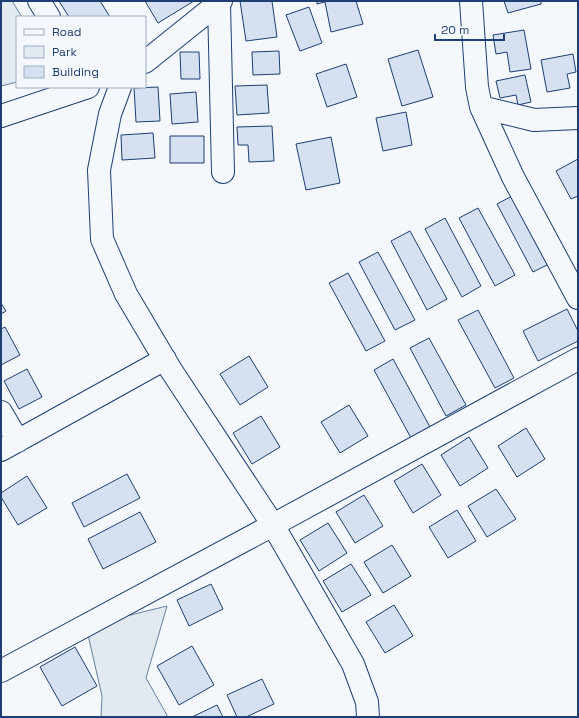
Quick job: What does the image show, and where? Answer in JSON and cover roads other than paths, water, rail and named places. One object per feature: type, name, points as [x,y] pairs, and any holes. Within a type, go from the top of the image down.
[{"type":"street","points":[[39,1],[48,16]]},
{"type":"street","points":[[471,1],[477,87],[480,107],[513,177],[578,298]]},
{"type":"street","points":[[146,61],[220,2]]},
{"type":"street","points":[[220,2],[223,172]]},
{"type":"street","points":[[1,116],[85,88]]},
{"type":"street","points":[[94,88],[110,114]]},
{"type":"street","points":[[120,88],[110,114],[100,170],[102,239],[126,294],[165,359],[273,525],[353,664],[367,702],[368,717]]},
{"type":"street","points":[[480,107],[534,120],[578,118]]},
{"type":"street","points":[[1,412],[9,446],[165,359]]},
{"type":"street","points":[[1,671],[578,359]]}]
